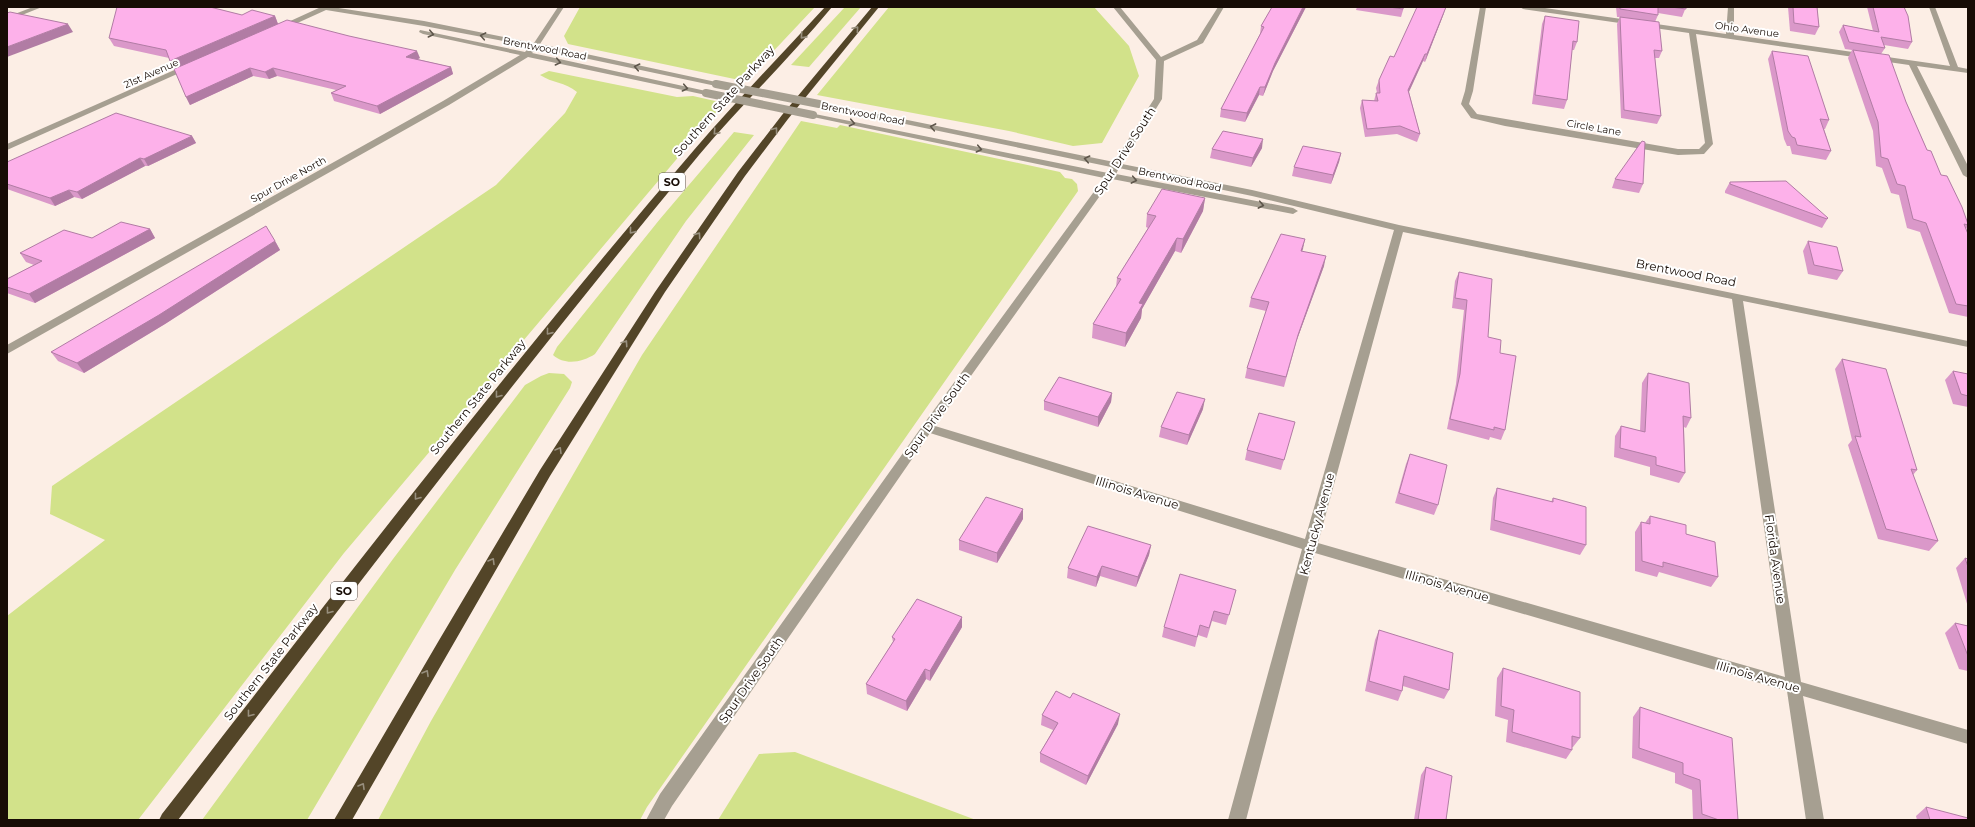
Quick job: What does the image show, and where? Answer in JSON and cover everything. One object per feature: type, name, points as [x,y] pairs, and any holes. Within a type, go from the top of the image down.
[{"type":"highway","name":"Southern State Parkway","points":[[168,820],[384,539],[522,364],[698,150],[829,7]]},
{"type":"highway","points":[[343,820],[463,609],[604,376],[699,233],[766,142],[816,77],[876,7]]},
{"type":"street","points":[[7,19],[39,7]]},
{"type":"street","name":"Spur Drive North","points":[[7,350],[439,107],[526,55],[536,46],[561,7]]},
{"type":"street","points":[[1116,7],[1160,60],[1200,40],[1221,7]]},
{"type":"street","name":"Circle Lane","points":[[1483,7],[1469,91],[1465,104],[1474,116],[1505,123],[1678,152],[1701,152],[1709,144],[1692,32]]},
{"type":"street","name":"Ohio Avenue","points":[[1523,7],[1553,9],[1692,32],[1968,71]]},
{"type":"street","points":[[1730,37],[1731,7]]},
{"type":"street","points":[[1932,7],[1955,69]]},
{"type":"street","points":[[272,31],[322,8]]},
{"type":"street","name":"Brentwood Road","points":[[322,8],[377,15],[536,46],[819,104],[1280,208],[1399,228],[1968,344]]},
{"type":"street","name":"Brentwood Road","points":[[322,8],[526,55],[813,115],[1113,170]]},
{"type":"street","name":"Spur Drive South","points":[[655,820],[666,800],[928,428],[1113,170],[1158,99],[1160,60]]},
{"type":"street","name":"21st Avenue","points":[[7,147],[200,62]]},
{"type":"street","points":[[1910,62],[1968,175]]},
{"type":"street","name":"Kentucky Avenue","points":[[1237,820],[1310,546],[1399,228]]},
{"type":"street","name":"Florida Avenue","points":[[1737,297],[1794,687],[1816,820]]},
{"type":"street","name":"Illinois Avenue","points":[[928,428],[1310,546],[1968,738]]},
{"type":"green space","points":[[580,7],[815,7],[766,59],[758,56],[744,81],[568,44],[564,36]]},
{"type":"green space","points":[[845,7],[861,7],[809,67],[791,65]]},
{"type":"green space","points":[[889,7],[1094,7],[1129,46],[1139,76],[1102,143],[1073,146],[1009,131],[817,95]]},
{"type":"green space","points":[[549,71],[677,97],[693,96],[724,103],[344,553],[138,820],[7,820],[7,616],[105,540],[50,514],[52,486],[496,185],[565,113],[577,92],[568,86],[549,80],[540,75]]},
{"type":"green space","points":[[801,121],[837,128],[840,125],[1060,172],[1065,178],[1072,179],[1077,184],[1078,191],[647,807],[640,820],[378,820],[431,721],[642,355]]},
{"type":"green space","points":[[734,132],[754,135],[686,221],[595,354],[580,361],[574,362],[563,361],[553,355],[557,347],[660,219]]},
{"type":"green space","points":[[549,373],[564,374],[572,382],[570,388],[455,570],[307,820],[202,820],[393,559],[525,385]]},
{"type":"green space","points":[[795,752],[976,820],[718,820],[759,754]]},
{"type":"building","points":[[117,7],[210,7],[242,15],[252,10],[275,16],[170,61],[166,50],[109,38]]},
{"type":"building","points":[[1272,7],[1303,7],[1275,63],[1265,87],[1260,87],[1247,113],[1221,109],[1264,27],[1261,26]]},
{"type":"building","points":[[1389,7],[1403,7],[1403,9]]},
{"type":"building","points":[[1417,7],[1446,7],[1427,54],[1425,54],[1408,90],[1420,134],[1400,126],[1367,129],[1362,100],[1378,101],[1376,93],[1380,93],[1379,80],[1390,56],[1394,57]]},
{"type":"building","points":[[1620,7],[1658,7],[1658,15],[1620,9]]},
{"type":"building","points":[[1671,7],[1686,7],[1686,9]]},
{"type":"building","points":[[1793,7],[1817,7],[1819,27],[1794,23]]},
{"type":"building","points":[[1873,7],[1904,7],[1908,16],[1912,42],[1881,37],[1885,48],[1849,42],[1843,25],[1879,32]]},
{"type":"building","points":[[10,12],[68,24],[7,47],[7,13]]},
{"type":"building","points":[[1545,16],[1579,21],[1577,42],[1573,41],[1567,100],[1535,95]]},
{"type":"building","points":[[1620,17],[1659,22],[1662,51],[1654,50],[1661,116],[1624,110]]},
{"type":"building","points":[[287,20],[417,51],[406,57],[451,67],[377,106],[331,93],[346,86],[273,68],[265,72],[250,68],[186,97],[174,69]]},
{"type":"building","points":[[1853,50],[1889,55],[1906,102],[1927,150],[1931,151],[1941,175],[1947,176],[1962,207],[1968,224],[1964,224],[1968,234],[1968,306],[1956,304],[1926,223],[1913,219],[1905,186],[1897,184],[1888,159],[1881,157],[1878,122]]},
{"type":"building","points":[[1772,51],[1808,56],[1829,120],[1820,119],[1831,151],[1797,145],[1795,138],[1792,137],[1788,131]]},
{"type":"building","points":[[116,113],[192,136],[144,159],[140,158],[77,192],[69,190],[50,198],[7,184],[7,162]]},
{"type":"building","points":[[1223,131],[1263,139],[1253,158],[1212,149]]},
{"type":"building","points":[[1642,141],[1645,142],[1643,184],[1615,179]]},
{"type":"building","points":[[1303,146],[1341,153],[1333,175],[1294,167]]},
{"type":"building","points":[[1786,181],[1828,218],[1827,219],[1730,184],[1730,182]]},
{"type":"building","points":[[1162,189],[1205,198],[1183,239],[1177,238],[1139,303],[1143,304],[1126,333],[1093,324],[1121,279],[1117,278],[1156,216],[1147,214]]},
{"type":"building","points":[[121,222],[150,229],[29,294],[7,287],[7,279],[42,261],[20,253],[64,230],[92,238]]},
{"type":"building","points":[[266,226],[275,241],[159,315],[77,363],[51,352]]},
{"type":"building","points":[[1281,234],[1305,239],[1301,251],[1326,256],[1298,335],[1286,377],[1247,368],[1269,302],[1251,298]]},
{"type":"building","points":[[1808,241],[1837,247],[1843,271],[1814,265]]},
{"type":"building","points":[[1459,272],[1492,279],[1488,337],[1501,340],[1500,353],[1516,356],[1505,430],[1494,427],[1494,430],[1450,419],[1460,374],[1467,300],[1455,298]]},
{"type":"building","points":[[1842,359],[1886,369],[1917,470],[1911,469],[1938,541],[1886,529],[1855,436],[1861,437]]},
{"type":"building","points":[[1953,371],[1968,374],[1968,396],[1961,394]]},
{"type":"building","points":[[1648,373],[1689,383],[1691,418],[1683,416],[1685,473],[1656,465],[1656,457],[1620,448],[1621,426],[1645,432]]},
{"type":"building","points":[[1059,377],[1112,393],[1098,417],[1044,401]]},
{"type":"building","points":[[1177,392],[1205,399],[1189,435],[1161,427]]},
{"type":"building","points":[[1259,413],[1295,422],[1284,460],[1247,450]]},
{"type":"building","points":[[1410,454],[1447,465],[1438,505],[1399,493]]},
{"type":"building","points":[[1497,488],[1553,502],[1553,498],[1586,507],[1586,545],[1494,520]]},
{"type":"building","points":[[986,497],[1023,509],[997,553],[959,540]]},
{"type":"building","points":[[1650,516],[1686,525],[1686,534],[1715,542],[1718,577],[1663,562],[1663,567],[1642,561],[1641,522],[1650,524]]},
{"type":"building","points":[[1088,526],[1151,545],[1138,577],[1102,566],[1097,577],[1068,568]]},
{"type":"building","points":[[1965,558],[1968,559],[1968,567]]},
{"type":"building","points":[[1180,574],[1236,590],[1229,615],[1214,611],[1209,628],[1200,625],[1197,637],[1164,627]]},
{"type":"building","points":[[917,599],[962,617],[930,671],[925,669],[906,701],[866,684],[895,639],[892,637]]},
{"type":"building","points":[[1955,623],[1968,626],[1968,656]]},
{"type":"building","points":[[1379,630],[1453,653],[1449,690],[1404,676],[1402,691],[1369,681]]},
{"type":"building","points":[[1503,668],[1580,692],[1580,738],[1572,736],[1572,750],[1512,732],[1514,710],[1501,706]]},
{"type":"building","points":[[1056,691],[1070,698],[1073,693],[1120,714],[1088,776],[1040,753],[1058,723],[1042,715]]},
{"type":"building","points":[[1640,707],[1732,738],[1738,820],[1719,820],[1702,814],[1700,780],[1683,774],[1683,763],[1639,748]]},
{"type":"building","points":[[1426,767],[1452,776],[1446,820],[1418,820]]},
{"type":"building","points":[[1926,807],[1968,818],[1968,820],[1930,820]]}]
